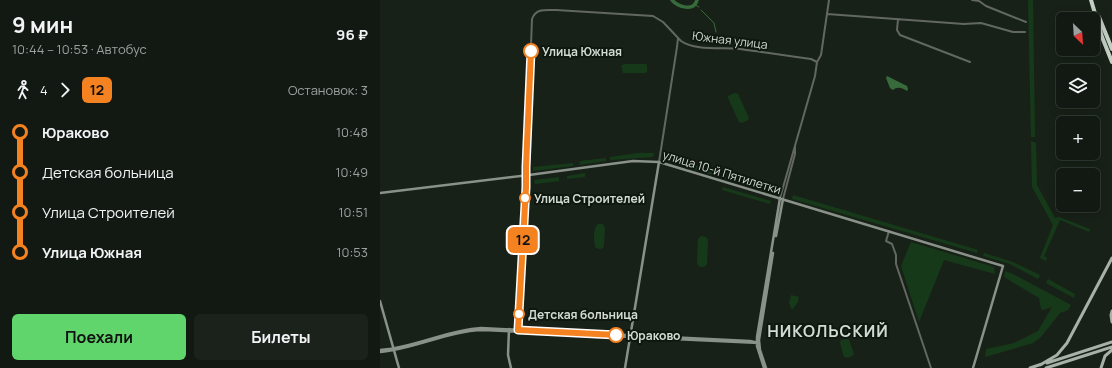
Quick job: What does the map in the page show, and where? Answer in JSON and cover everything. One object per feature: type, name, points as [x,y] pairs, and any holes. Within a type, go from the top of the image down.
[{"type":"highway","points":[[1091,0],[1112,49]]},
{"type":"highway","points":[[1091,0],[1102,37],[1112,62]]},
{"type":"main road","name":"улица 10-й Пятилетки","points":[[380,193],[526,176],[633,161],[659,162],[1003,266],[974,368]]},
{"type":"main road","points":[[625,368],[659,162]]},
{"type":"main road","points":[[518,330],[526,176]]},
{"type":"main road","points":[[765,368],[758,343],[781,199]]},
{"type":"main road","points":[[1040,365],[1057,355],[1067,343],[1112,258]]},
{"type":"main road","points":[[380,300],[399,368]]},
{"type":"main road","points":[[1112,311],[1112,322]]},
{"type":"main road","points":[[380,351],[475,330],[518,330],[758,343]]},
{"type":"main road","points":[[509,330],[508,355],[511,368]]},
{"type":"main road","points":[[1030,368],[1112,342]]},
{"type":"main road","points":[[1046,368],[1112,348]]},
{"type":"main road","points":[[1101,368],[1105,356],[1112,348]]},
{"type":"street","points":[[781,199],[817,62],[821,55],[829,0]]},
{"type":"street","points":[[972,0],[979,1],[986,6],[1026,22]]},
{"type":"street","name":"Южная улица","points":[[526,176],[532,19],[538,11],[545,10],[648,15],[657,18],[683,43],[699,47],[746,50],[811,59],[817,62]]},
{"type":"street","points":[[827,14],[964,24],[981,23],[1013,32],[1025,32]]},
{"type":"street","points":[[898,19],[897,30],[900,35],[970,62]]},
{"type":"street","points":[[659,162],[678,38]]},
{"type":"street","points":[[677,47],[683,43]]},
{"type":"street","points":[[889,231],[886,241],[892,244],[896,255],[896,264],[931,368]]},
{"type":"shaded area","points":[[1028,0],[1033,0],[1035,137],[1031,137]]},
{"type":"shaded area","points":[[624,64],[646,64],[647,72],[623,73],[621,66]]},
{"type":"shaded area","points":[[887,76],[907,86],[907,91],[900,88],[893,90],[890,88],[886,78]]},
{"type":"shaded area","points":[[735,93],[738,94],[749,118],[742,123],[739,122],[728,98],[728,96]]},
{"type":"shaded area","points":[[1031,141],[1036,143],[1037,185],[1055,218],[1059,217],[1090,229],[1089,232],[1060,220],[1044,256],[1047,258],[1046,261],[1040,258],[1053,225],[1032,187]]},
{"type":"shaded area","points":[[638,153],[654,153],[653,157],[610,160],[610,157]]},
{"type":"shaded area","points":[[666,156],[720,173],[719,177],[665,160]]},
{"type":"shaded area","points":[[606,158],[606,161],[579,165],[580,161]]},
{"type":"shaded area","points":[[573,163],[573,166],[533,171],[533,167]]},
{"type":"shaded area","points":[[585,173],[585,177],[567,179],[567,176]]},
{"type":"shaded area","points":[[727,176],[772,189],[771,192],[726,179]]},
{"type":"shaded area","points":[[559,177],[559,181],[535,184],[534,180]]},
{"type":"shaded area","points":[[723,187],[771,201],[770,204],[722,190]]},
{"type":"shaded area","points":[[793,195],[978,250],[977,253],[792,199]]},
{"type":"shaded area","points":[[598,224],[603,224],[605,228],[604,245],[603,248],[600,249],[596,248],[594,239],[594,232]]},
{"type":"shaded area","points":[[701,236],[706,237],[708,240],[707,264],[702,267],[697,264],[698,239]]},
{"type":"shaded area","points":[[911,242],[994,267],[995,274],[944,260],[919,322],[901,266]]},
{"type":"shaded area","points":[[984,253],[1013,262],[1040,275],[1038,279],[1010,264],[983,256]]},
{"type":"shaded area","points":[[1005,271],[1071,305],[1068,310],[1060,313],[1041,337],[1033,343],[985,357],[986,349],[1014,343],[1038,331],[1052,307],[1043,310],[1041,309],[1039,298],[1004,277]]},
{"type":"shaded area","points":[[1048,279],[1075,294],[1074,298],[1046,283]]},
{"type":"shaded area","points":[[791,295],[799,297],[798,302],[792,310],[789,303]]},
{"type":"shaded area","points":[[841,340],[849,340],[854,354],[851,357],[844,357],[840,343]]},
{"type":"waterway","points":[[672,0],[678,5],[686,7],[693,6],[697,0]]},
{"type":"waterway","points":[[695,5],[699,7]]},
{"type":"waterway","points":[[701,10],[714,23],[716,32]]},
{"type":"bus line","name":"12","points":[[531,51],[526,187],[518,330],[616,335]]},
{"type":"place","name":"Улица Южная","points":[[531,51]]},
{"type":"place","name":"Улица Строителей","points":[[525,198]]},
{"type":"place","name":"Детская больница","points":[[519,314]]},
{"type":"place","name":"Юраково","points":[[616,335]]},
{"type":"district","name":"НИКОЛЬСКИЙ","points":[[828,331]]}]
